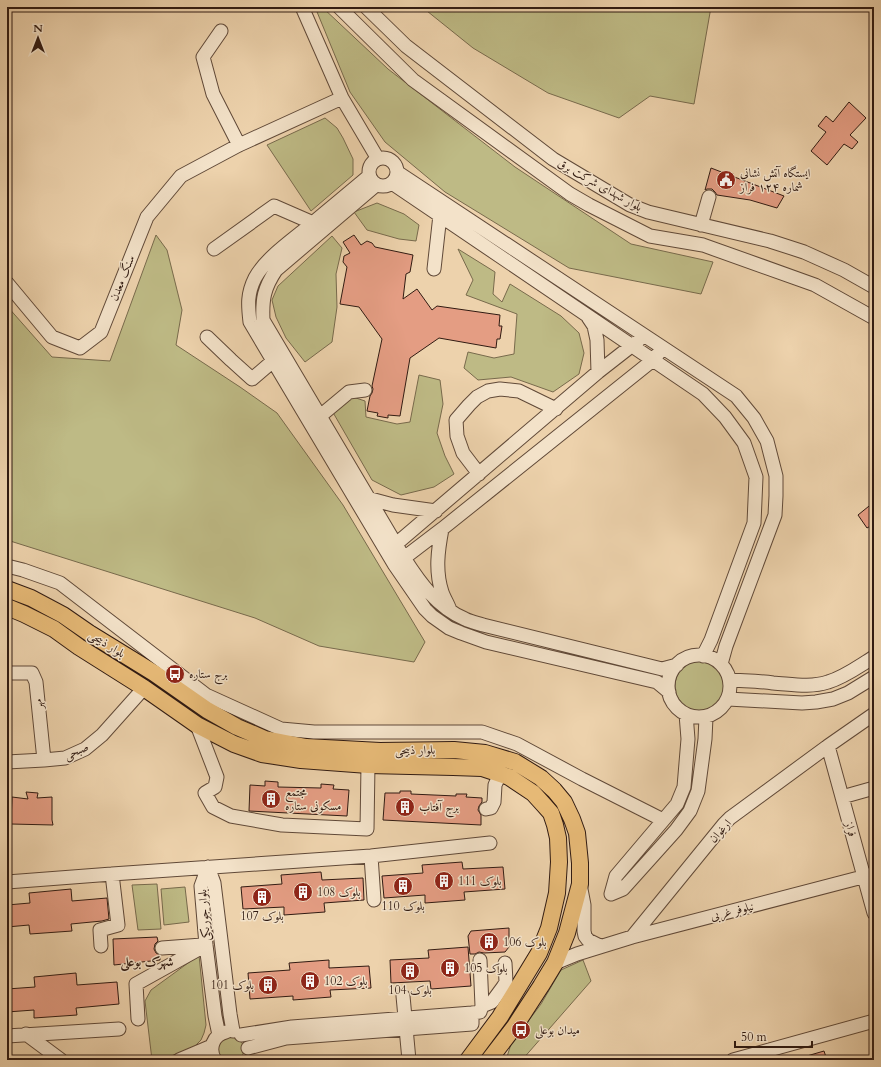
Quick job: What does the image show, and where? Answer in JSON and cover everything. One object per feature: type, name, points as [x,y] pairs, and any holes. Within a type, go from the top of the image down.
[{"type":"main road","name":"بلوار ذبیحی","points":[[7,589],[31,598],[63,615],[89,633],[154,673],[207,710],[237,727],[265,739],[306,747],[380,751],[454,750],[485,753],[515,762],[541,778],[554,790],[564,802],[577,833],[580,862],[580,884],[567,933],[555,963],[505,1041],[489,1060]]},
{"type":"main road","name":"بلوار ذبیحی","points":[[7,607],[54,629],[79,647],[144,688],[197,726],[234,744],[262,754],[301,760],[368,765],[482,768],[509,777],[533,793],[551,813],[558,838],[559,862],[557,893],[549,928],[539,953],[500,1017],[468,1060]]},
{"type":"main road","points":[[144,688],[154,673]]},
{"type":"street","points":[[302,7],[342,98],[378,159]]},
{"type":"street","points":[[339,7],[413,80],[570,194],[589,206],[650,236],[703,245],[814,285],[874,318]]},
{"type":"street","name":"بلوار شهدای شرکت برق","points":[[366,7],[406,46],[553,160],[630,205],[648,212],[770,241],[804,252],[844,270],[874,287]]},
{"type":"street","points":[[221,31],[203,57],[213,94],[239,145]]},
{"type":"street","name":"سنگ معدن","points":[[7,283],[52,337],[80,348],[101,332],[147,217],[181,176],[239,145],[342,98]]},
{"type":"street","points":[[382,158],[391,160],[396,168],[395,177],[384,186],[372,180],[369,168],[374,161],[378,159],[382,158]]},
{"type":"street","points":[[395,177],[440,215],[703,394],[725,417],[744,443],[756,477],[754,522],[711,640],[703,656]]},
{"type":"street","points":[[395,177],[645,336],[736,396],[754,418],[767,441],[776,476],[774,515],[726,646],[721,664]]},
{"type":"street","points":[[372,180],[317,227],[284,247],[262,266],[251,289],[248,305],[250,322],[278,358],[319,417],[367,498],[391,548]]},
{"type":"street","points":[[701,225],[709,197]]},
{"type":"street","points":[[214,249],[274,206],[317,227]]},
{"type":"street","points":[[434,269],[440,215]]},
{"type":"street","points":[[587,315],[594,326],[597,340],[598,372]]},
{"type":"street","points":[[391,548],[598,372],[645,336]]},
{"type":"street","points":[[207,337],[252,379],[278,358]]},
{"type":"street","points":[[399,561],[442,529],[653,360],[664,349]]},
{"type":"street","points":[[278,358],[399,561],[425,609],[432,616],[449,628],[486,642],[657,682],[669,692]]},
{"type":"street","points":[[479,474],[463,453],[457,436],[456,420],[468,405],[477,397],[488,391],[500,389],[519,391],[556,409]]},
{"type":"street","points":[[319,417],[349,392],[365,390]]},
{"type":"street","points":[[367,498],[393,505],[436,511]]},
{"type":"street","points":[[442,529],[438,551],[438,574],[442,592],[451,611]]},
{"type":"street","points":[[399,561],[440,604],[464,619],[662,669],[677,665]]},
{"type":"street","points":[[7,566],[60,583],[206,695],[281,728],[314,732],[482,732],[517,744],[663,820]]},
{"type":"street","points":[[694,656],[713,658],[721,664],[727,671],[730,680],[728,699],[722,708],[706,717],[696,717],[686,714],[678,709],[672,701],[668,682],[671,673],[677,665],[684,659],[694,656]]},
{"type":"street","points":[[730,680],[815,685],[841,677],[874,657]]},
{"type":"street","name":"مهر","points":[[7,673],[32,673],[36,682],[44,760]]},
{"type":"street","points":[[728,699],[802,703],[816,702],[832,699],[848,692],[874,677]]},
{"type":"street","name":"صبحی","points":[[7,762],[65,758],[85,749],[102,735],[144,688]]},
{"type":"street","points":[[686,714],[688,739],[684,787],[677,804],[616,876],[611,894],[623,889],[676,830],[690,811],[698,790],[705,738],[706,717]]},
{"type":"street","name":"ارغوان","points":[[632,937],[724,824],[740,810],[874,714]]},
{"type":"street","points":[[197,726],[217,777],[215,787],[205,793],[213,808],[231,816],[282,825],[367,829],[368,765]]},
{"type":"street","name":"فراز","points":[[828,746],[842,797],[869,875],[874,913]]},
{"type":"street","points":[[486,809],[491,808],[494,802],[495,785],[500,774]]},
{"type":"street","points":[[842,797],[874,788]]},
{"type":"street","points":[[7,882],[371,856],[490,843]]},
{"type":"street","points":[[371,856],[374,900]]},
{"type":"street","name":"بلوار جوریکی","points":[[208,867],[201,886],[206,945],[215,1016],[219,1035]]},
{"type":"street","name":"بلوار جوریکی","points":[[208,867],[214,883],[230,1014],[237,1033],[244,1039],[246,1054]]},
{"type":"street","points":[[101,946],[100,930],[118,925],[112,874]]},
{"type":"street","name":"نیلوفر غربی","points":[[555,963],[600,946],[632,937],[869,875]]},
{"type":"street","points":[[580,884],[584,905],[585,936],[588,940],[600,946]]},
{"type":"street","points":[[162,948],[206,945]]},
{"type":"street","points":[[138,1019],[136,984],[206,945]]},
{"type":"street","points":[[179,1060],[213,1056],[213,1042],[219,1035],[228,1031],[237,1033],[292,1027],[405,1023],[472,1024],[472,1014],[480,1012],[482,1006],[480,960]]},
{"type":"street","points":[[482,1006],[492,1002],[506,982],[505,963]]},
{"type":"street","points":[[403,996],[408,1060]]},
{"type":"street","points":[[733,1060],[874,1021]]},
{"type":"street","points":[[246,1054],[286,1038],[405,1023]]},
{"type":"street","points":[[7,1036],[119,1029]]},
{"type":"street","points":[[26,1034],[61,1060]]},
{"type":"street","points":[[499,1060],[505,1041]]},
{"type":"shaded area","points":[[315,7],[322,7],[388,69],[515,167],[631,244],[713,262],[701,294],[569,268],[445,192],[385,142],[350,92]]},
{"type":"shaded area","points":[[422,7],[711,7],[694,104],[650,96],[619,118],[548,93],[473,48]]},
{"type":"shaded area","points":[[325,118],[337,128],[343,138],[353,159],[353,175],[311,211],[267,145]]},
{"type":"shaded area","points":[[377,203],[404,214],[419,225],[416,241],[399,239],[367,230],[354,212]]},
{"type":"shaded area","points":[[156,235],[167,250],[182,310],[176,345],[277,413],[343,505],[425,642],[414,662],[319,646],[255,618],[7,540],[7,306],[52,357],[110,361]]},
{"type":"shaded area","points":[[332,236],[342,248],[336,274],[337,307],[332,342],[305,362],[286,338],[276,317],[272,300],[278,286]]},
{"type":"shaded area","points":[[458,249],[495,272],[493,294],[502,302],[510,284],[561,316],[579,333],[584,353],[579,374],[553,392],[511,377],[478,380],[464,368],[468,352],[494,358],[514,354],[517,314],[466,295],[473,280]]},
{"type":"shaded area","points":[[419,375],[440,380],[443,404],[437,433],[445,456],[454,474],[434,487],[401,495],[372,480],[331,409],[353,397],[365,401],[366,417],[397,424],[410,422]]},
{"type":"shaded area","points":[[695,661],[705,661],[718,668],[725,681],[725,691],[718,704],[705,711],[695,711],[686,707],[679,700],[675,691],[675,681],[679,672],[686,665]]},
{"type":"shaded area","points":[[157,884],[161,929],[138,930],[132,885]]},
{"type":"shaded area","points":[[185,887],[189,922],[164,925],[161,889]]},
{"type":"shaded area","points":[[199,955],[206,1025],[201,1040],[194,1047],[161,1060],[152,1060],[145,1001],[151,990]]},
{"type":"shaded area","points":[[583,960],[591,981],[522,1060],[506,1060],[511,1044],[541,1004],[561,970]]},
{"type":"shaded area","points":[[235,1036],[243,1044],[244,1050],[242,1056],[239,1060],[221,1060],[216,1045],[222,1037]]},
{"type":"building","points":[[849,102],[866,118],[850,135],[858,142],[852,149],[844,144],[827,165],[811,151],[826,132],[818,126],[826,116],[833,122]]},
{"type":"building","name":"ایستگاه آتش نشانی شماره ۱۲۴ فراز","points":[[711,168],[784,196],[777,208],[750,200],[717,195],[712,189],[705,190]]},
{"type":"building","points":[[354,235],[361,245],[367,241],[372,243],[375,247],[413,255],[410,272],[406,274],[403,299],[417,289],[432,310],[437,306],[500,315],[499,326],[502,326],[500,339],[497,339],[496,348],[439,338],[410,358],[400,416],[388,415],[388,418],[377,416],[378,413],[367,411],[373,389],[372,386],[382,339],[359,307],[340,304],[347,267],[343,262],[344,256],[350,253],[343,242]]},
{"type":"building","points":[[874,502],[874,524],[867,528],[858,515]]},
{"type":"building","points":[[265,781],[278,782],[278,787],[321,788],[321,784],[334,785],[333,789],[349,790],[347,816],[249,811],[250,785],[265,786]]},
{"type":"building","points":[[400,791],[411,791],[411,794],[456,796],[456,794],[467,794],[466,797],[482,798],[482,802],[478,810],[481,815],[481,825],[383,820],[385,793],[400,793]]},
{"type":"building","points":[[26,792],[38,793],[37,798],[52,797],[53,825],[11,824],[12,797],[28,799]]},
{"type":"building","points":[[462,862],[463,869],[503,867],[505,889],[464,892],[465,900],[425,903],[425,895],[384,898],[382,876],[423,873],[422,865]]},
{"type":"building","points":[[321,872],[322,880],[363,878],[364,900],[324,903],[325,912],[284,915],[284,907],[243,909],[241,887],[282,884],[281,875]]},
{"type":"building","points":[[71,889],[72,901],[107,898],[109,919],[71,924],[72,931],[30,934],[29,925],[7,927],[7,905],[30,903],[29,893]]},
{"type":"building","name":"بلوک 106","points":[[509,928],[509,947],[505,952],[479,952],[470,954],[468,936],[471,931]]},
{"type":"building","points":[[157,937],[158,941],[155,944],[154,949],[156,953],[160,955],[160,960],[114,965],[113,939]]},
{"type":"building","name":"بلوک 105","points":[[468,947],[471,986],[431,989],[430,981],[391,983],[390,960],[429,958],[428,950]]},
{"type":"building","points":[[329,960],[329,968],[369,966],[371,988],[330,990],[331,997],[293,1000],[293,996],[250,999],[248,973],[290,970],[289,963]]},
{"type":"building","points":[[76,973],[77,985],[117,982],[119,1004],[76,1008],[77,1015],[34,1018],[34,1010],[7,1012],[7,989],[35,987],[34,977]]},
{"type":"building","points":[[824,1051],[827,1060],[800,1060],[800,1058]]},
{"type":"place","name":"ایستگاه آتش نشانی شماره ۱۲۴ فراز","points":[[726,180]]},
{"type":"place","name":"برج ستاره","points":[[175,674]]},
{"type":"place","name":"مجتمع مسکونی ستاره","points":[[271,799]]},
{"type":"place","name":"برج آفتاب","points":[[405,807]]},
{"type":"place","name":"بلوک 111","points":[[444,881]]},
{"type":"place","name":"بلوک 110","points":[[403,886]]},
{"type":"place","name":"بلوک 108","points":[[303,892]]},
{"type":"place","name":"بلوک 107","points":[[262,897]]},
{"type":"place","name":"بلوک 106","points":[[489,942]]},
{"type":"place","name":"بلوک 105","points":[[450,968]]},
{"type":"place","name":"بلوک 104","points":[[410,971]]},
{"type":"place","name":"بلوک 102","points":[[310,981]]},
{"type":"place","name":"بلوک 101","points":[[268,985]]},
{"type":"place","name":"میدان بوعلی","points":[[521,1030]]},
{"type":"district","name":"شهرک بوعلی","points":[[147,961]]}]
